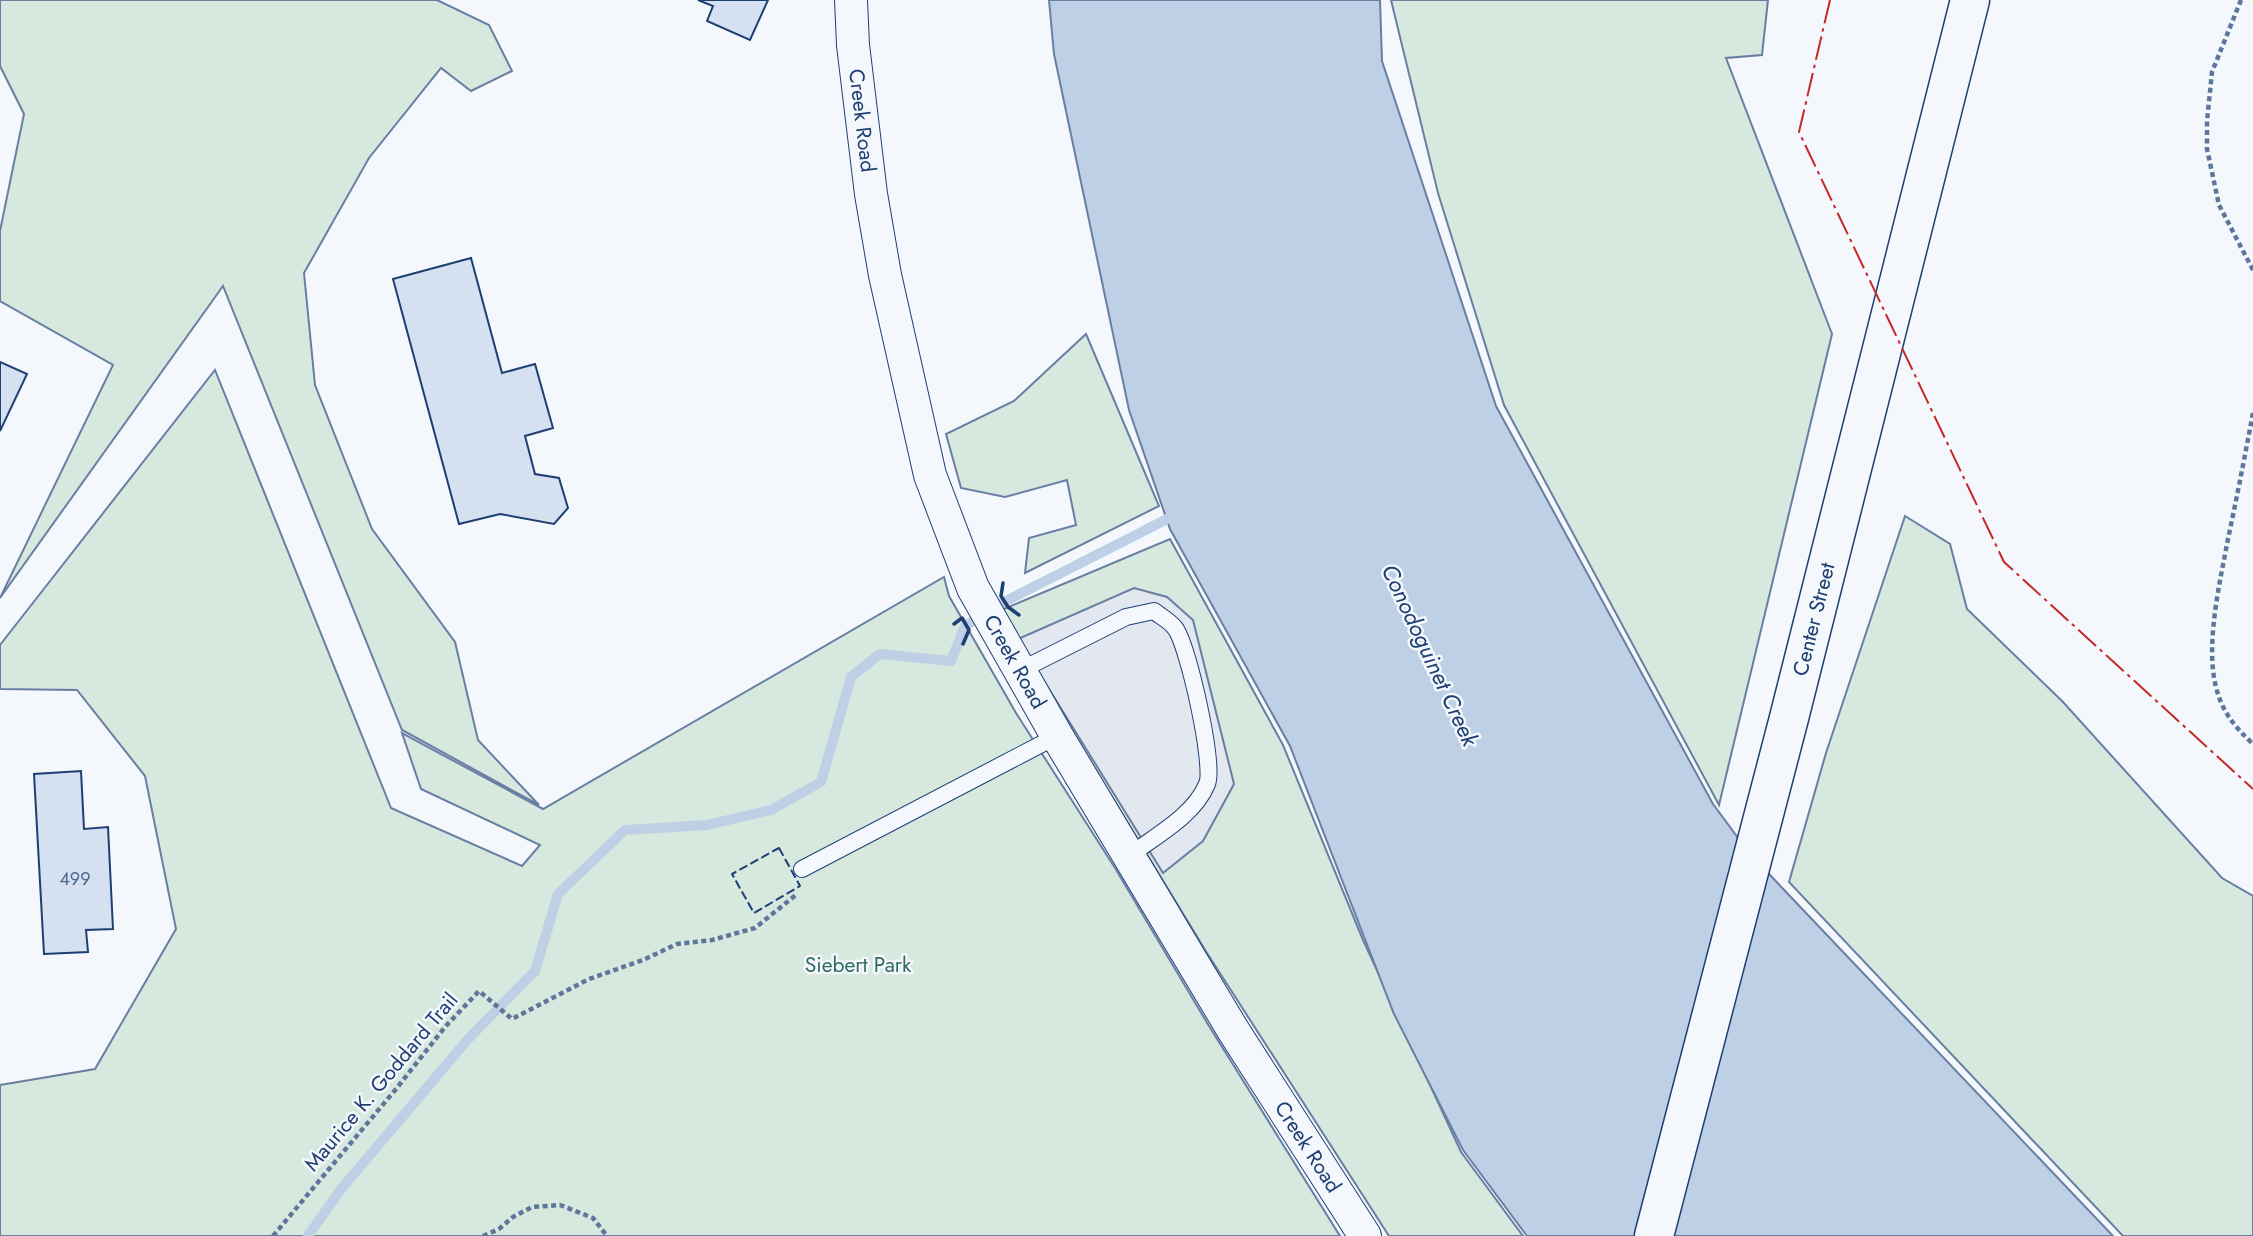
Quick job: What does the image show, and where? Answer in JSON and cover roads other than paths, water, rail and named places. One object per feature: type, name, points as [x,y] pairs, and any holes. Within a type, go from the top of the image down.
[{"type":"main road","name":"Center Street","points":[[1654,1236],[1789,718],[1970,0]]},
{"type":"street","name":"Creek Road","points":[[851,7],[871,194],[888,287],[930,475],[973,588],[1057,736],[1233,1030],[1365,1236]]},
{"type":"lane","points":[[1019,671],[1126,617],[1154,611],[1175,627],[1188,655],[1208,758],[1209,780],[1201,796],[1188,811],[1129,856]]},
{"type":"lane","points":[[802,869],[1057,736]]},
{"type":"water","name":"Conodoguinet Creek","points":[[1049,0],[1380,0],[1382,61],[1496,406],[1713,804],[1741,842],[1648,1236],[1527,1236],[1463,1150],[1394,1014],[1290,746],[1170,529],[1129,410],[1054,54]]},
{"type":"water","points":[[1750,854],[2113,1236],[1655,1236]]},
{"type":"waterway","points":[[308,1236],[342,1188],[469,1038],[535,971],[558,894],[625,830],[707,825],[771,810],[821,782],[851,677],[880,654],[951,661],[965,626],[1006,601],[1177,514]]},
{"type":"park label","name":"Siebert Park","points":[[858,965]]}]
